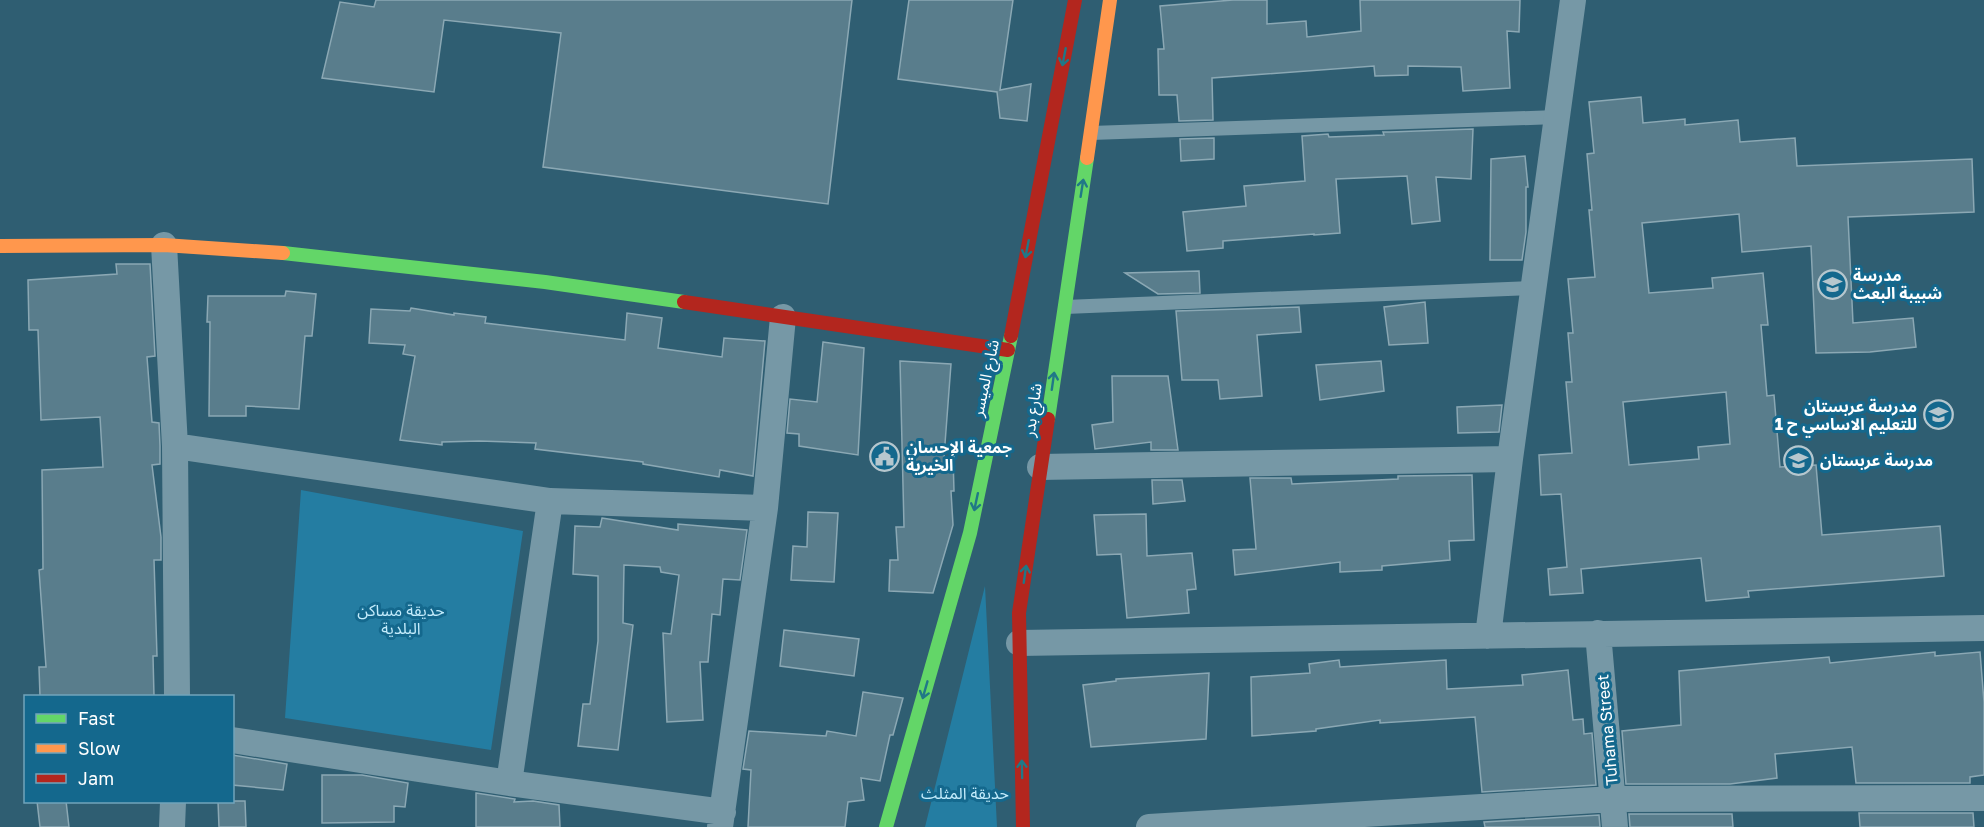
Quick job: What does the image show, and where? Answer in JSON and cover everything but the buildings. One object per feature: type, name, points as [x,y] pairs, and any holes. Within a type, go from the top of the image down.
[{"type":"main road","name":"شارع الميسر","points":[[886,827],[970,533],[1008,350],[1075,0]]},
{"type":"main road","name":"شارع بدر","points":[[1023,827],[1019,613],[1110,0]]},
{"type":"main road","points":[[0,246],[164,245],[306,255],[511,278],[1008,350]]},
{"type":"street","points":[[1488,636],[1573,0]]},
{"type":"street","points":[[164,245],[175,446],[177,695]]},
{"type":"street","points":[[234,740],[509,783],[722,820],[765,508],[783,317]]},
{"type":"street","points":[[175,446],[550,501],[765,508]]},
{"type":"street","points":[[1040,467],[1510,459]]},
{"type":"street","points":[[509,783],[550,501]]},
{"type":"street","points":[[1019,643],[1984,628]]},
{"type":"street","name":"Tuhama Street","points":[[1598,633],[1615,827]]},
{"type":"street","points":[[1149,827],[1613,799],[1984,798]]},
{"type":"street","points":[[172,827],[173,803]]},
{"type":"lane","points":[[1090,133],[1557,117]]},
{"type":"lane","points":[[1064,307],[1534,288]]},
{"type":"green space","name":"حديقة مساكن البلدية","points":[[301,490],[523,531],[491,750],[285,718]]},
{"type":"green space","name":"حديقة المثلث","points":[[985,586],[997,827],[925,827]]},
{"type":"traffic: fast","points":[[1048,419],[1087,158]]},
{"type":"traffic: fast","points":[[283,253],[545,282],[684,302]]},
{"type":"traffic: fast","points":[[886,827],[970,533],[1011,336]]},
{"type":"traffic: slow","points":[[1087,158],[1110,0]]},
{"type":"traffic: slow","points":[[0,246],[164,245],[283,253]]},
{"type":"traffic: jam","points":[[1011,336],[1075,0]]},
{"type":"traffic: jam","points":[[684,302],[1008,350]]},
{"type":"traffic: jam","points":[[1023,827],[1019,613],[1048,419]]},
{"type":"place","name":"مدرسة شبيبة البعث","points":[[1832,284]]},
{"type":"place","name":"مدرسة عربستان للتعليم الاساسي ح 1","points":[[1938,415]]},
{"type":"place","name":"جمعية الإحسان الخيرية","points":[[885,456]]},
{"type":"place","name":"مدرسة عربستان","points":[[1799,460]]}]
